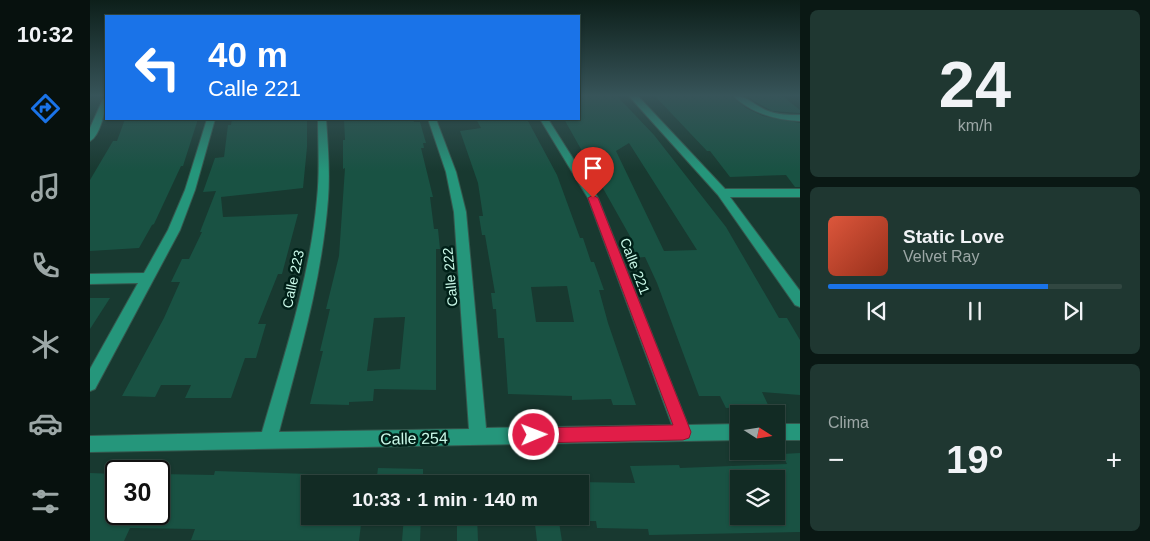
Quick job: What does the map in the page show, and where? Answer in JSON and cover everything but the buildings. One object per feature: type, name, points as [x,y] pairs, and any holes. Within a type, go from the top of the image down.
[{"type":"street","points":[[90,138],[98,120]]},
{"type":"street","points":[[90,384],[174,230],[190,190],[211,120]]},
{"type":"street","name":"Calle 223","points":[[268,442],[302,312],[320,226],[324,168],[322,120]]},
{"type":"street","name":"Calle 222","points":[[432,120],[451,172],[460,212],[478,436]]},
{"type":"street","name":"Calle 221","points":[[545,120],[593,198],[683,432]]},
{"type":"street","points":[[656,120],[722,194],[800,301]]},
{"type":"street","points":[[722,194],[800,193]]},
{"type":"street","points":[[90,279],[148,278]]},
{"type":"street","name":"Calle 254","points":[[90,444],[730,432]]},
{"type":"street","points":[[785,432],[800,432]]},
{"type":"route","points":[[534,435],[683,432],[593,198]]}]
